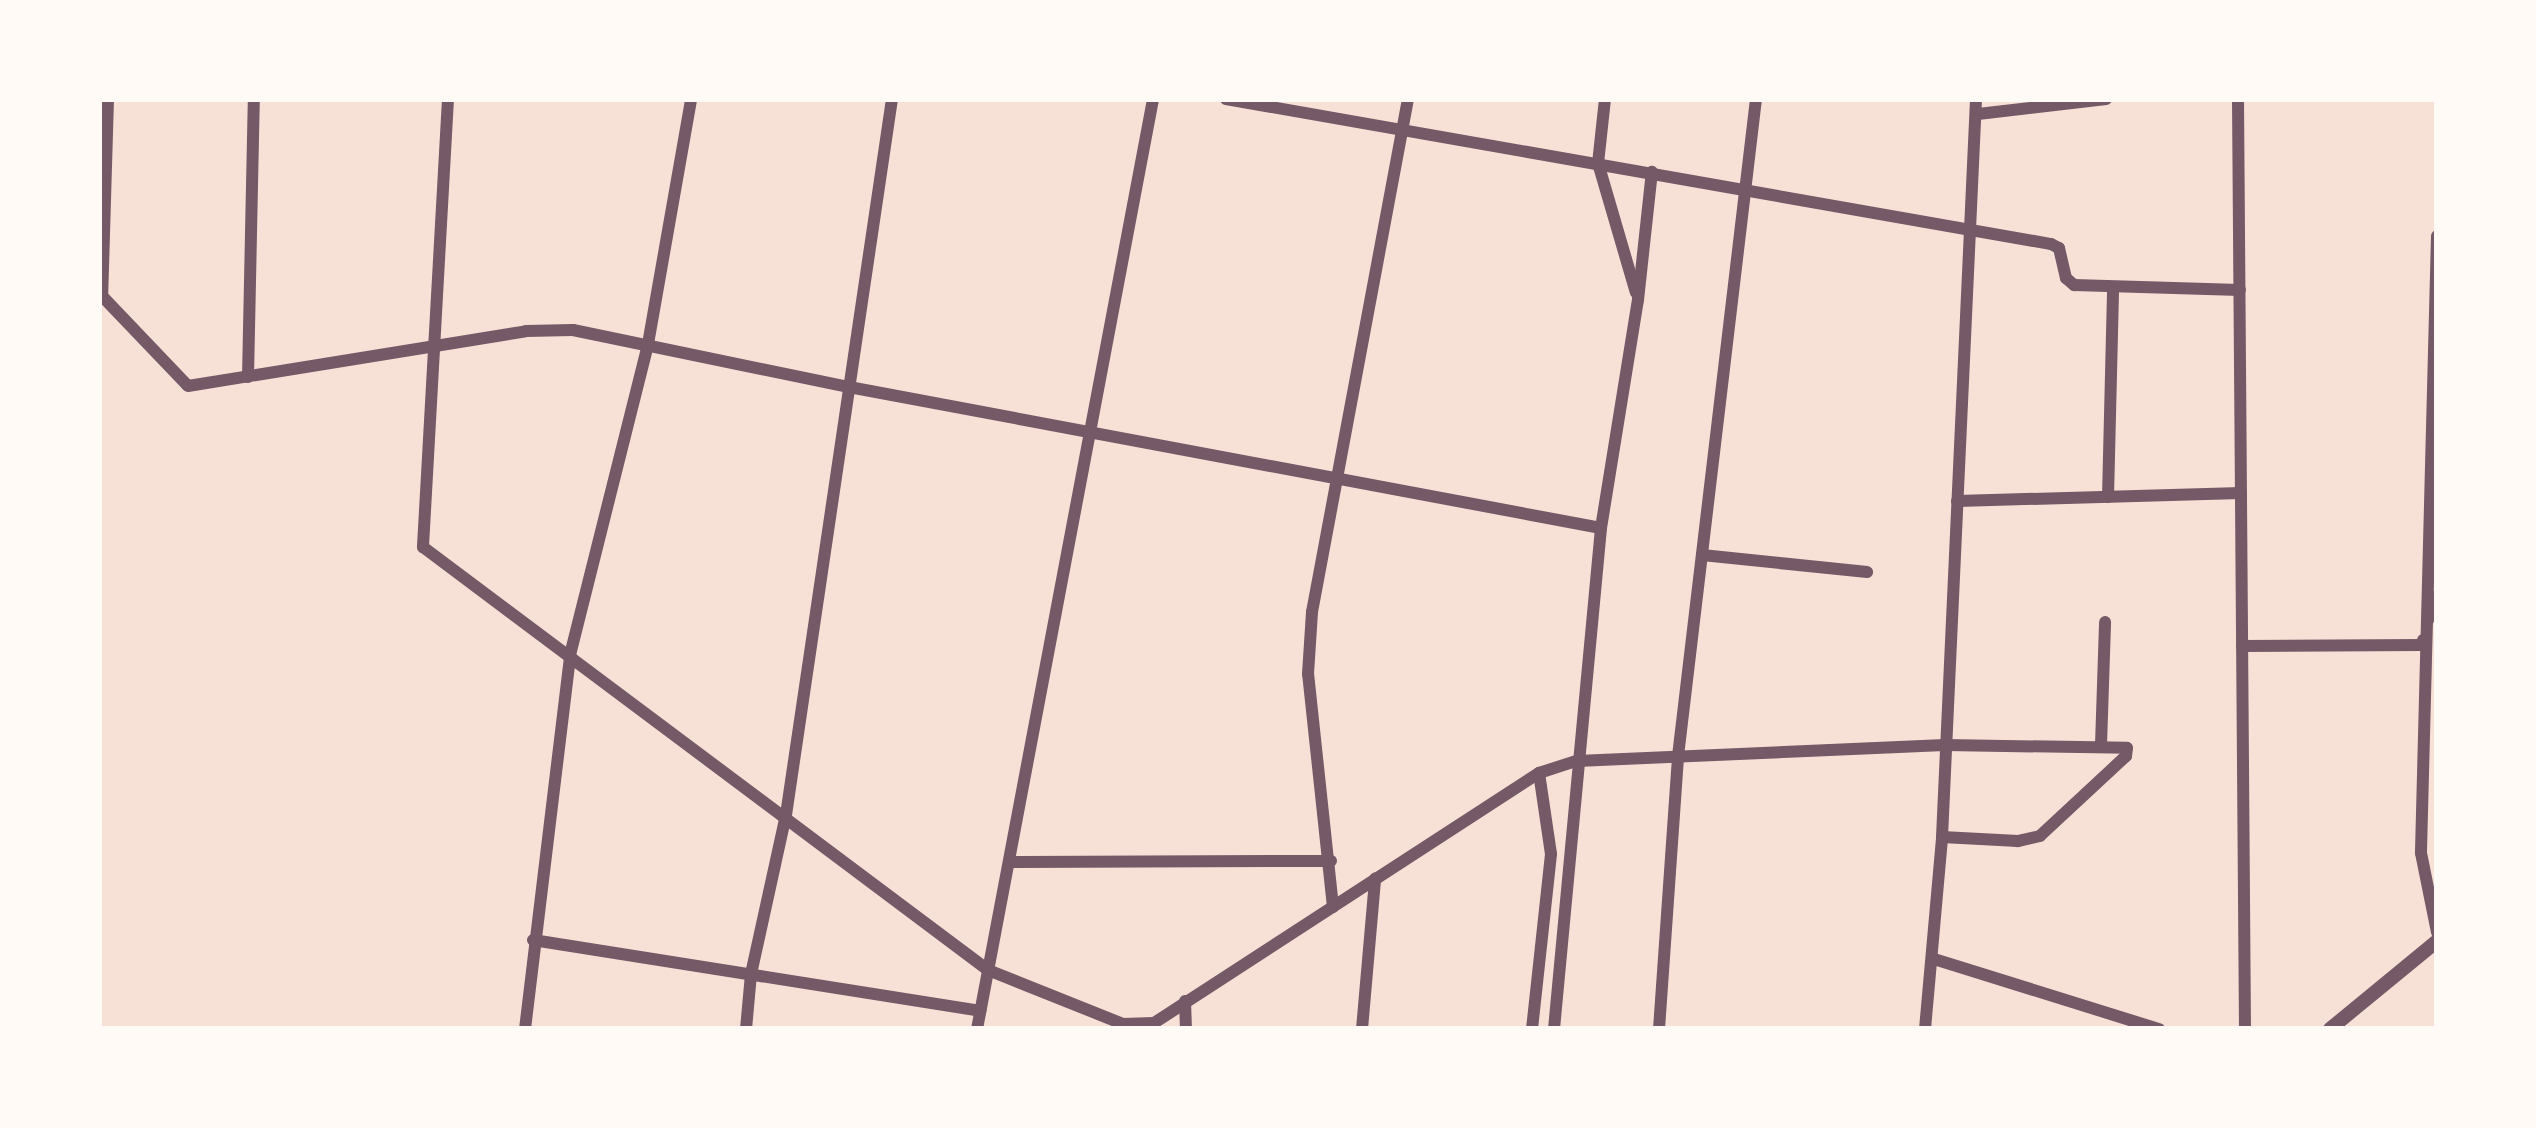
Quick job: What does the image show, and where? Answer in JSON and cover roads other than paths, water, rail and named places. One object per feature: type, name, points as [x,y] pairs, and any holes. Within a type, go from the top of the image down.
[{"type":"street","points":[[108,99],[100,296],[188,386],[526,331],[573,330],[848,387],[1601,528]]},
{"type":"street","points":[[248,376],[254,99]]},
{"type":"street","points":[[448,99],[423,547],[988,970],[1123,1024],[1154,1023],[1539,772],[1577,761],[1945,745],[2127,748],[2126,756],[2041,836],[2018,841],[1942,837]]},
{"type":"street","points":[[525,1029],[570,656],[648,344],[691,99]]},
{"type":"street","points":[[746,1029],[751,974],[786,815],[892,99]]},
{"type":"street","points":[[977,1029],[1154,99]]},
{"type":"street","points":[[1226,99],[2051,244],[2061,251],[2069,283],[2113,290],[2240,290]]},
{"type":"street","points":[[1333,907],[1308,674],[1312,612],[1408,99]]},
{"type":"street","points":[[1605,99],[1598,163],[1638,299]]},
{"type":"street","points":[[1659,1029],[1678,756],[1756,99]]},
{"type":"street","points":[[1925,1029],[1942,837],[1977,106],[2106,99]]},
{"type":"street","points":[[2238,99],[2245,1029]]},
{"type":"street","points":[[1554,1029],[1601,528],[1638,299],[1652,172]]},
{"type":"street","points":[[2330,1029],[2437,936],[2421,853],[2422,645],[2437,236]]},
{"type":"street","points":[[2108,497],[2113,290]]},
{"type":"street","points":[[1958,501],[2241,493]]},
{"type":"street","points":[[1702,555],[1867,572]]},
{"type":"street","points":[[2422,645],[2437,596]]},
{"type":"street","points":[[2101,745],[2105,622]]},
{"type":"street","points":[[2242,646],[2422,645]]},
{"type":"street","points":[[1532,1029],[1551,854],[1539,772]]},
{"type":"street","points":[[1010,862],[1331,861]]},
{"type":"street","points":[[1362,1029],[1375,879]]},
{"type":"street","points":[[533,940],[980,1011]]},
{"type":"street","points":[[1934,958],[2159,1029]]},
{"type":"street","points":[[1185,1001],[1186,1029]]}]
